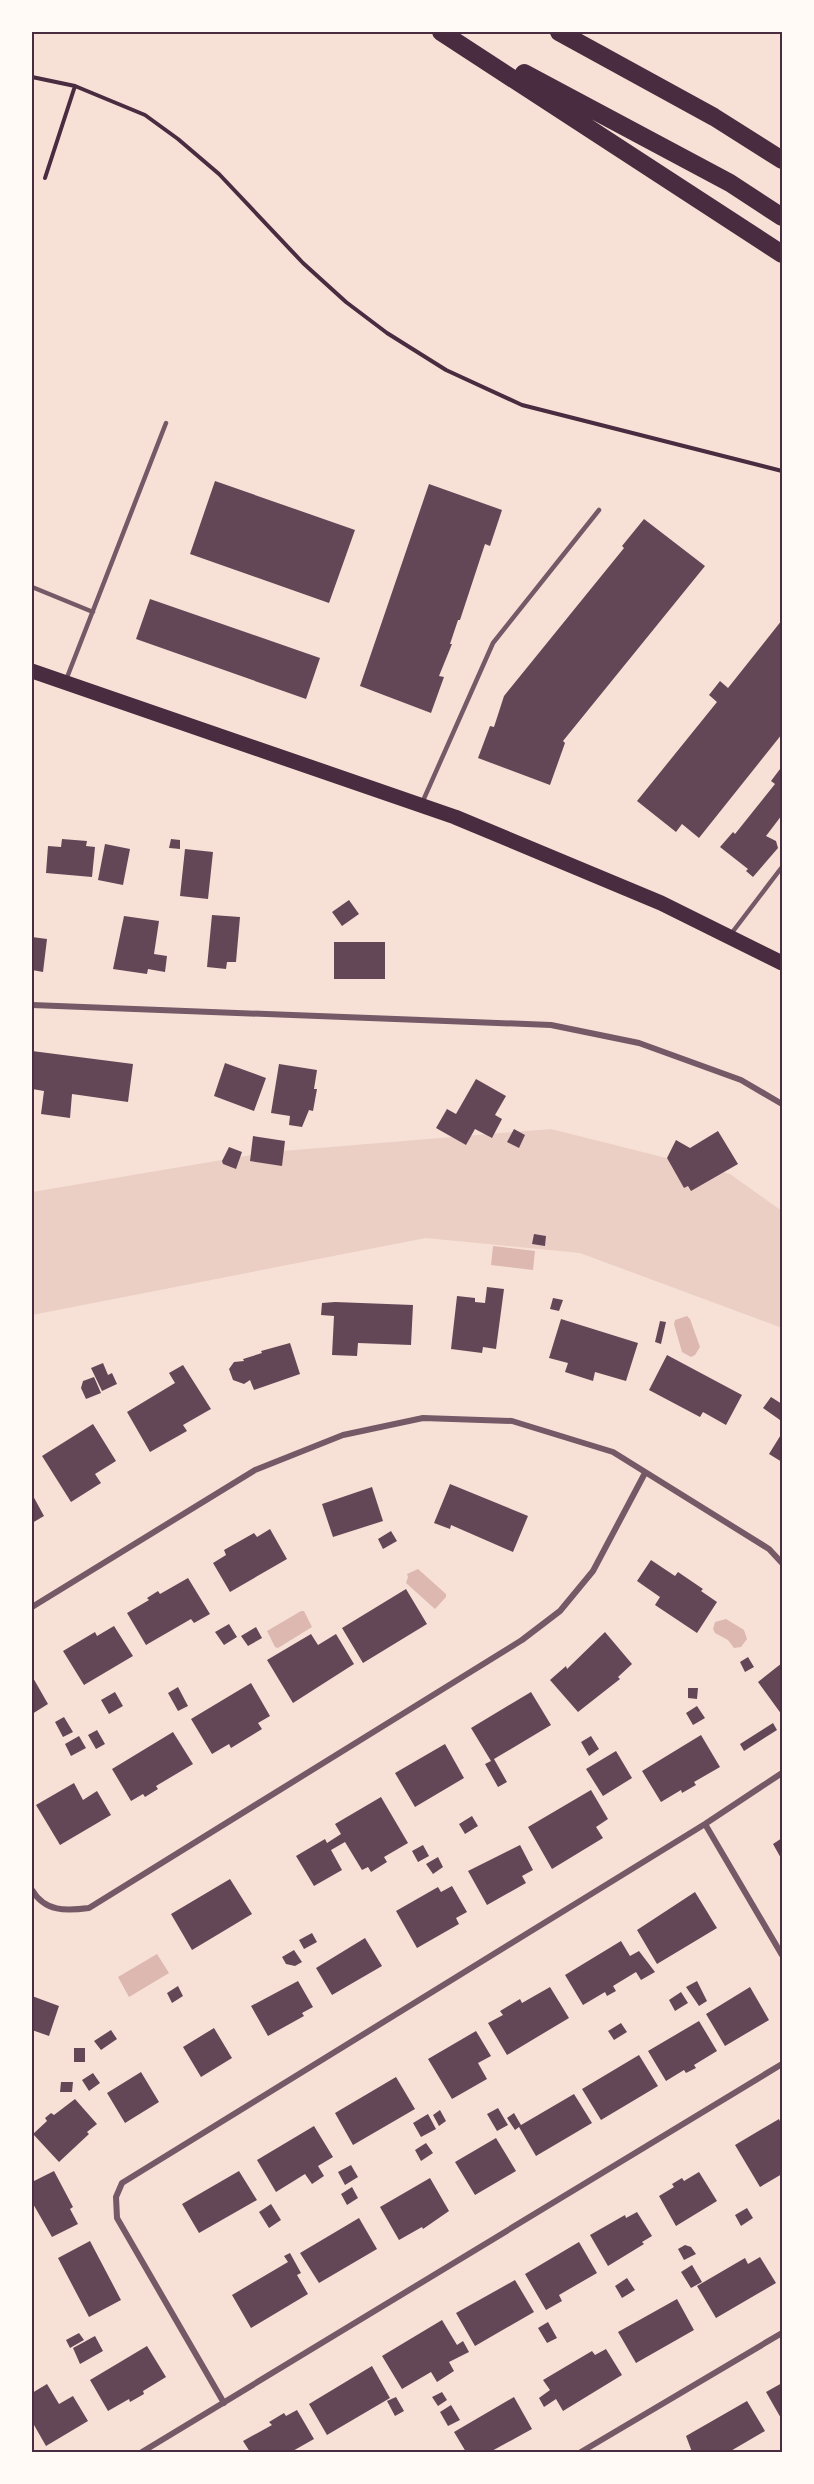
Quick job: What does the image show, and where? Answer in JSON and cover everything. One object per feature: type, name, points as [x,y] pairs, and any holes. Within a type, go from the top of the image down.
[{"type":"highway","points":[[441,32],[783,254]]},
{"type":"highway","points":[[446,32],[730,183],[783,217]]},
{"type":"highway","points":[[560,32],[714,117],[783,160]]},
{"type":"main road","points":[[32,671],[455,817],[661,903],[783,963]]},
{"type":"street","points":[[32,1005],[551,1025],[639,1043],[741,1080],[783,1104]]},
{"type":"street","points":[[32,1607],[255,1470],[354,1432],[423,1418],[513,1421],[613,1452],[769,1550],[783,1563]]},
{"type":"street","points":[[32,1890],[37,1899],[64,1911],[89,1908],[522,1640],[560,1611],[593,1571],[645,1473]]},
{"type":"street","points":[[224,2403],[117,2218],[116,2197],[122,2183],[705,1824],[783,1773]]},
{"type":"street","points":[[705,1824],[783,1955]]},
{"type":"street","points":[[142,2452],[783,2064]]},
{"type":"street","points":[[581,2452],[783,2334]]},
{"type":"lane","points":[[65,682],[166,423]]},
{"type":"lane","points":[[421,806],[493,643],[599,510]]},
{"type":"lane","points":[[32,587],[93,612]]},
{"type":"lane","points":[[729,936],[783,867]]},
{"type":"path","points":[[32,77],[75,86],[99,94],[145,115],[178,139],[219,174],[303,263],[346,302],[387,333],[446,370],[522,405],[783,471]]},
{"type":"path","points":[[45,178],[75,86]]},
{"type":"shaded area","points":[[551,1129],[730,1174],[782,1211],[782,1328],[580,1253],[426,1238],[32,1315],[32,1192],[270,1152]]},
{"type":"shaded area","points":[[493,1246],[535,1251],[533,1270],[491,1265]]},
{"type":"shaded area","points":[[687,1316],[700,1347],[691,1357],[682,1352],[674,1324],[675,1320]]},
{"type":"shaded area","points":[[418,1569],[446,1594],[435,1609],[406,1583],[407,1574]]},
{"type":"shaded area","points":[[304,1611],[312,1627],[278,1648],[275,1647],[267,1631]]},
{"type":"shaded area","points":[[726,1619],[744,1630],[747,1639],[741,1647],[734,1648],[728,1640],[715,1633],[713,1629],[715,1622]]},
{"type":"shaded area","points":[[157,1954],[169,1973],[129,1997],[118,1977]]},
{"type":"building","points":[[215,481],[355,530],[329,603],[190,554]]},
{"type":"building","points":[[429,484],[502,510],[490,546],[485,544],[460,620],[458,620],[450,644],[452,644],[439,676],[444,677],[431,713],[360,686]]},
{"type":"building","points":[[644,519],[705,566],[563,741],[565,743],[550,785],[478,758],[490,726],[494,727],[504,696],[624,548],[622,546]]},
{"type":"building","points":[[150,599],[320,658],[306,699],[136,639]]},
{"type":"building","points":[[782,620],[782,734],[699,838],[682,824],[676,832],[637,801],[717,702],[709,695],[720,681],[728,688]]},
{"type":"building","points":[[780,769],[782,772],[782,815],[766,836],[776,841],[778,848],[753,877],[746,871],[748,869],[720,847],[733,832],[735,834],[775,784],[771,781]]},
{"type":"building","points":[[62,839],[87,841],[86,846],[95,847],[92,877],[46,873],[48,846],[61,847]]},
{"type":"building","points":[[171,839],[180,840],[180,849],[169,848]]},
{"type":"building","points":[[105,844],[130,849],[123,885],[98,880]]},
{"type":"building","points":[[185,849],[213,852],[208,899],[180,896]]},
{"type":"building","points":[[349,900],[359,914],[342,926],[332,912]]},
{"type":"building","points":[[212,915],[240,917],[236,962],[227,962],[226,969],[207,967]]},
{"type":"building","points":[[124,916],[159,921],[154,954],[167,956],[165,972],[148,969],[147,974],[113,969]]},
{"type":"building","points":[[32,937],[47,939],[43,972],[32,970]]},
{"type":"building","points":[[334,942],[385,942],[385,979],[334,979]]},
{"type":"building","points":[[32,1051],[133,1064],[128,1102],[72,1094],[70,1118],[41,1114],[44,1091],[32,1089]]},
{"type":"building","points":[[225,1063],[266,1078],[254,1111],[214,1096]]},
{"type":"building","points":[[279,1064],[317,1070],[314,1089],[317,1089],[313,1111],[309,1110],[302,1127],[289,1125],[290,1116],[271,1113]]},
{"type":"building","points":[[476,1079],[506,1096],[495,1115],[502,1119],[492,1138],[475,1129],[466,1145],[436,1128],[447,1109],[456,1114]]},
{"type":"building","points":[[514,1129],[525,1135],[519,1148],[507,1142]]},
{"type":"building","points":[[718,1131],[738,1164],[691,1191],[688,1186],[684,1188],[667,1158],[676,1140],[690,1148]]},
{"type":"building","points":[[253,1136],[285,1141],[282,1166],[250,1161]]},
{"type":"building","points":[[229,1147],[242,1152],[236,1169],[223,1164],[222,1161]]},
{"type":"building","points":[[534,1234],[546,1236],[545,1246],[532,1244]]},
{"type":"building","points":[[487,1287],[504,1289],[496,1349],[483,1347],[482,1353],[451,1349],[457,1296],[475,1298],[475,1302],[485,1303]]},
{"type":"building","points":[[553,1298],[563,1300],[559,1311],[550,1309]]},
{"type":"building","points":[[322,1303],[413,1305],[411,1345],[358,1343],[357,1356],[332,1355],[334,1316],[321,1315]]},
{"type":"building","points":[[561,1319],[638,1343],[626,1381],[595,1372],[593,1381],[565,1372],[568,1363],[549,1358]]},
{"type":"building","points":[[660,1321],[666,1322],[661,1344],[655,1342]]},
{"type":"building","points":[[290,1343],[300,1374],[254,1390],[250,1380],[244,1384],[233,1380],[229,1369],[234,1362],[244,1361],[243,1359],[262,1353],[261,1351]]},
{"type":"building","points":[[667,1355],[742,1395],[726,1425],[703,1412],[700,1417],[649,1390]]},
{"type":"building","points":[[103,1363],[108,1375],[112,1373],[117,1384],[102,1391],[91,1368]]},
{"type":"building","points":[[183,1365],[211,1409],[183,1425],[187,1431],[150,1452],[127,1412],[175,1383],[169,1373]]},
{"type":"building","points":[[94,1377],[101,1393],[86,1399],[81,1388],[83,1381]]},
{"type":"building","points":[[771,1397],[782,1404],[780,1420],[763,1408]]},
{"type":"building","points":[[93,1424],[116,1461],[95,1474],[101,1483],[71,1502],[42,1456]]},
{"type":"building","points":[[782,1433],[782,1462],[769,1454]]},
{"type":"building","points":[[450,1484],[528,1516],[513,1552],[451,1525],[450,1529],[434,1523]]},
{"type":"building","points":[[372,1487],[383,1521],[333,1537],[322,1504]]},
{"type":"building","points":[[32,1494],[44,1516],[32,1523]]},
{"type":"building","points":[[270,1529],[287,1559],[230,1592],[213,1563],[226,1555],[224,1550],[254,1533],[257,1537]]},
{"type":"building","points":[[391,1531],[397,1541],[383,1549],[378,1539]]},
{"type":"building","points":[[651,1560],[675,1576],[678,1572],[717,1602],[697,1633],[655,1605],[660,1597],[637,1581]]},
{"type":"building","points":[[188,1578],[210,1614],[194,1623],[191,1619],[146,1645],[127,1613],[149,1600],[147,1598],[158,1591],[160,1594]]},
{"type":"building","points":[[406,1589],[427,1624],[363,1663],[342,1628]]},
{"type":"building","points":[[229,1624],[237,1637],[224,1645],[215,1632]]},
{"type":"building","points":[[114,1626],[133,1656],[84,1685],[63,1651],[95,1632],[97,1636]]},
{"type":"building","points":[[256,1627],[262,1638],[248,1646],[241,1636]]},
{"type":"building","points":[[605,1632],[632,1664],[618,1677],[620,1679],[578,1712],[550,1680],[566,1666],[567,1669]]},
{"type":"building","points":[[311,1634],[318,1645],[336,1634],[354,1664],[293,1703],[267,1660]]},
{"type":"building","points":[[748,1657],[754,1667],[745,1672],[740,1662]]},
{"type":"building","points":[[782,1663],[782,1715],[758,1682]]},
{"type":"building","points":[[32,1676],[48,1704],[32,1714]]},
{"type":"building","points":[[251,1683],[270,1716],[258,1723],[262,1729],[231,1748],[229,1744],[212,1754],[191,1719]]},
{"type":"building","points":[[178,1687],[188,1706],[178,1711],[168,1693]]},
{"type":"building","points":[[688,1688],[698,1688],[697,1699],[688,1698]]},
{"type":"building","points":[[115,1692],[123,1706],[109,1714],[101,1700]]},
{"type":"building","points":[[531,1692],[551,1725],[494,1759],[507,1782],[498,1787],[485,1764],[491,1761],[471,1728]]},
{"type":"building","points":[[697,1706],[705,1718],[693,1725],[686,1713]]},
{"type":"building","points":[[64,1717],[73,1732],[63,1737],[55,1722]]},
{"type":"building","points":[[773,1723],[777,1730],[744,1751],[740,1744]]},
{"type":"building","points":[[97,1730],[105,1744],[96,1749],[88,1735]]},
{"type":"building","points":[[173,1732],[193,1764],[156,1786],[158,1789],[145,1797],[143,1794],[131,1801],[112,1769]]},
{"type":"building","points":[[701,1735],[720,1767],[694,1782],[696,1785],[682,1793],[681,1790],[661,1802],[642,1771]]},
{"type":"building","points":[[79,1736],[86,1748],[71,1756],[65,1744]]},
{"type":"building","points":[[591,1736],[599,1749],[589,1756],[581,1742]]},
{"type":"building","points":[[445,1744],[464,1778],[415,1807],[395,1773]]},
{"type":"building","points":[[616,1751],[632,1778],[603,1796],[586,1769]]},
{"type":"building","points":[[74,1783],[83,1800],[97,1791],[111,1815],[60,1845],[36,1805]]},
{"type":"building","points":[[591,1790],[608,1819],[596,1827],[603,1838],[552,1869],[528,1827]]},
{"type":"building","points":[[381,1797],[408,1843],[384,1857],[387,1862],[371,1872],[368,1867],[362,1870],[345,1842],[331,1850],[342,1870],[314,1886],[296,1856],[325,1839],[327,1843],[341,1834],[335,1824]]},
{"type":"building","points":[[472,1816],[478,1826],[465,1834],[459,1824]]},
{"type":"building","points":[[782,1838],[782,1860],[773,1844]]},
{"type":"building","points":[[423,1845],[429,1856],[418,1862],[412,1851]]},
{"type":"building","points":[[520,1845],[533,1870],[522,1876],[526,1883],[487,1905],[468,1871]]},
{"type":"building","points":[[438,1857],[443,1867],[433,1874],[426,1864]]},
{"type":"building","points":[[230,1879],[252,1914],[192,1950],[171,1914]]},
{"type":"building","points":[[452,1886],[467,1912],[456,1918],[459,1924],[417,1948],[396,1911],[438,1887],[441,1892]]},
{"type":"building","points":[[695,1892],[717,1928],[657,1964],[637,1930]]},
{"type":"building","points":[[312,1933],[317,1942],[304,1949],[299,1940]]},
{"type":"building","points":[[365,1938],[382,1966],[332,1995],[316,1968]]},
{"type":"building","points":[[621,1941],[630,1956],[639,1951],[655,1972],[641,1980],[636,1972],[613,1986],[616,1991],[607,1996],[605,1992],[583,2005],[565,1975]]},
{"type":"building","points":[[294,1950],[302,1962],[295,1966],[286,1964],[282,1957]]},
{"type":"building","points":[[298,1981],[313,2007],[302,2013],[304,2016],[268,2036],[251,2006]]},
{"type":"building","points":[[697,1981],[707,2001],[699,2006],[686,1987]]},
{"type":"building","points":[[178,1986],[183,1996],[172,2003],[167,1993]]},
{"type":"building","points":[[550,1987],[569,2018],[507,2055],[488,2023],[503,2015],[500,2011],[520,1999],[522,2003]]},
{"type":"building","points":[[750,1987],[769,2020],[725,2046],[706,2014]]},
{"type":"building","points":[[681,1992],[688,2003],[675,2011],[669,2000]]},
{"type":"building","points":[[32,1996],[59,2006],[49,2036],[32,2030]]},
{"type":"building","points":[[699,2021],[717,2051],[694,2065],[696,2068],[686,2073],[684,2070],[666,2081],[648,2051]]},
{"type":"building","points":[[621,2023],[627,2032],[614,2040],[608,2031]]},
{"type":"building","points":[[214,2028],[232,2058],[201,2077],[183,2047]]},
{"type":"building","points":[[111,2030],[117,2039],[101,2050],[94,2041]]},
{"type":"building","points":[[476,2031],[491,2056],[478,2063],[487,2079],[452,2099],[428,2059]]},
{"type":"building","points":[[74,2048],[85,2048],[85,2062],[74,2062]]},
{"type":"building","points":[[639,2055],[658,2086],[601,2120],[582,2089]]},
{"type":"building","points":[[141,2072],[159,2102],[125,2123],[107,2093]]},
{"type":"building","points":[[93,2073],[100,2083],[89,2091],[82,2080]]},
{"type":"building","points":[[396,2077],[415,2109],[353,2145],[335,2113]]},
{"type":"building","points":[[61,2082],[73,2082],[72,2092],[60,2092]]},
{"type":"building","points":[[574,2094],[592,2123],[536,2156],[519,2127],[515,2130],[507,2118],[514,2113],[521,2125]]},
{"type":"building","points":[[75,2099],[97,2124],[59,2162],[33,2134],[47,2121],[45,2118],[51,2113],[54,2115]]},
{"type":"building","points":[[498,2108],[508,2125],[497,2131],[487,2114]]},
{"type":"building","points":[[440,2110],[446,2121],[439,2126],[433,2115]]},
{"type":"building","points":[[428,2114],[436,2129],[421,2137],[413,2123]]},
{"type":"building","points":[[779,2119],[782,2126],[782,2174],[760,2187],[735,2145]]},
{"type":"building","points":[[314,2126],[333,2157],[318,2166],[324,2176],[312,2184],[305,2174],[276,2192],[257,2160]]},
{"type":"building","points":[[496,2138],[516,2171],[475,2195],[455,2162]]},
{"type":"building","points":[[426,2143],[433,2153],[421,2161],[415,2150]]},
{"type":"building","points":[[351,2165],[358,2177],[345,2185],[338,2172]]},
{"type":"building","points":[[54,2171],[73,2207],[70,2209],[78,2224],[52,2237],[32,2202],[32,2182]]},
{"type":"building","points":[[239,2171],[257,2200],[199,2233],[182,2204]]},
{"type":"building","points":[[699,2172],[717,2201],[676,2226],[659,2196],[674,2187],[672,2184],[682,2178],[684,2181]]},
{"type":"building","points":[[430,2178],[449,2211],[423,2229],[422,2227],[399,2240],[380,2207]]},
{"type":"building","points":[[352,2187],[358,2198],[347,2205],[341,2194]]},
{"type":"building","points":[[271,2204],[281,2220],[269,2228],[259,2212]]},
{"type":"building","points":[[747,2208],[753,2218],[741,2226],[735,2215]]},
{"type":"building","points":[[637,2212],[652,2236],[642,2242],[644,2244],[608,2266],[590,2235],[625,2215],[626,2218]]},
{"type":"building","points":[[359,2218],[377,2249],[319,2283],[300,2253]]},
{"type":"building","points":[[90,2241],[121,2300],[89,2317],[58,2258]]},
{"type":"building","points":[[579,2242],[597,2273],[559,2295],[562,2301],[546,2310],[525,2274]]},
{"type":"building","points":[[685,2245],[691,2247],[696,2254],[684,2260],[678,2249]]},
{"type":"building","points":[[290,2253],[301,2273],[297,2275],[308,2294],[251,2328],[232,2295],[288,2262],[284,2256]]},
{"type":"building","points":[[760,2257],[776,2283],[716,2318],[697,2286],[745,2258],[748,2264]]},
{"type":"building","points":[[692,2265],[702,2282],[691,2288],[681,2272]]},
{"type":"building","points":[[627,2278],[635,2290],[622,2298],[615,2286]]},
{"type":"building","points":[[515,2280],[534,2312],[475,2346],[456,2313]]},
{"type":"building","points":[[677,2299],[694,2330],[636,2363],[618,2332]]},
{"type":"building","points":[[442,2320],[457,2345],[463,2341],[469,2352],[449,2362],[454,2371],[437,2382],[431,2372],[402,2389],[382,2356]]},
{"type":"building","points":[[548,2322],[557,2338],[547,2343],[538,2328]]},
{"type":"building","points":[[79,2333],[84,2340],[70,2348],[66,2340]]},
{"type":"building","points":[[95,2336],[103,2351],[80,2364],[73,2348]]},
{"type":"building","points":[[147,2346],[166,2377],[143,2391],[144,2394],[130,2402],[129,2399],[108,2411],[90,2380]]},
{"type":"building","points":[[606,2349],[622,2375],[563,2411],[556,2399],[544,2407],[539,2398],[550,2390],[543,2380],[592,2351],[595,2355]]},
{"type":"building","points":[[372,2366],[390,2398],[327,2435],[309,2404]]},
{"type":"building","points":[[782,2383],[782,2420],[766,2392]]},
{"type":"building","points":[[47,2384],[59,2404],[73,2396],[88,2421],[46,2446],[34,2425],[32,2427],[32,2393]]},
{"type":"building","points":[[442,2392],[447,2400],[438,2406],[432,2397]]},
{"type":"building","points":[[396,2397],[404,2411],[395,2416],[387,2401]]},
{"type":"building","points":[[514,2397],[532,2429],[490,2452],[466,2452],[454,2432]]},
{"type":"building","points":[[747,2401],[765,2431],[729,2452],[692,2452],[686,2436]]},
{"type":"building","points":[[451,2405],[460,2420],[448,2426],[440,2412]]},
{"type":"building","points":[[297,2410],[314,2439],[291,2452],[250,2452],[243,2441],[272,2425],[269,2422],[284,2413],[286,2416]]}]
